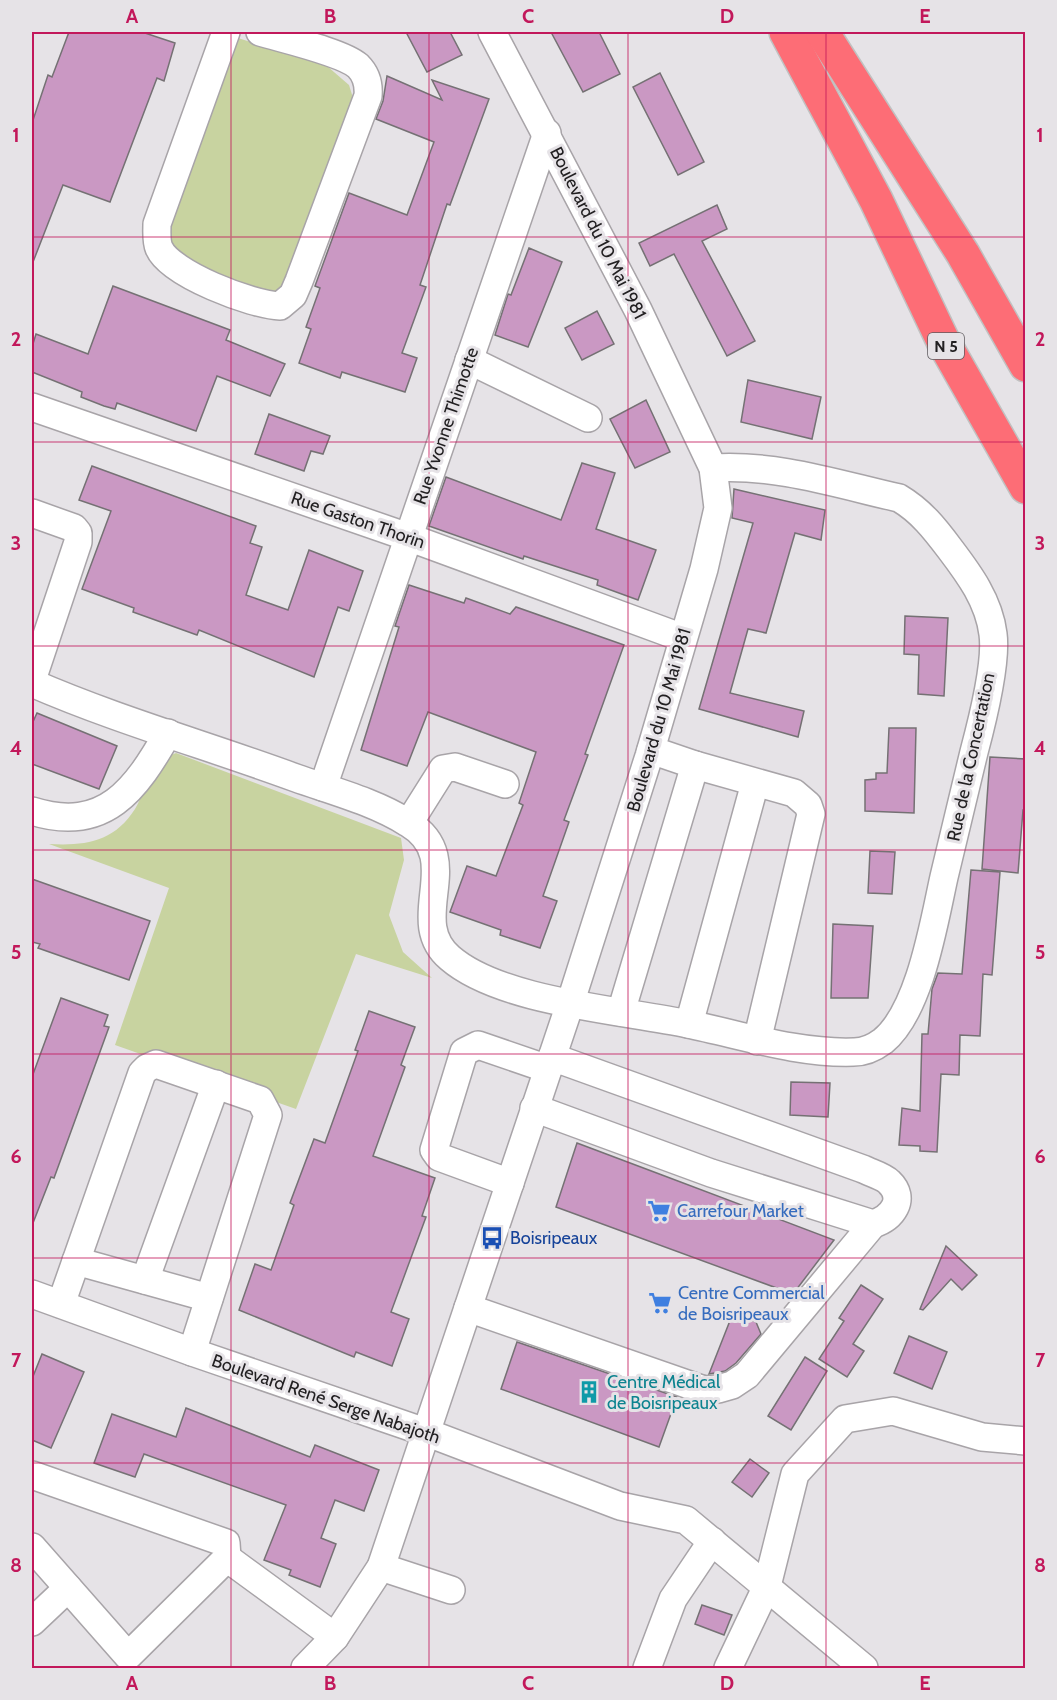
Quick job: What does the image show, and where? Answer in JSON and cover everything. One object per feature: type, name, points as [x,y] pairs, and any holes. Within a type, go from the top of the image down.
[{"type":"highway","points":[[767,32],[876,200]]},
{"type":"highway","name":"N 5","points":[[786,32],[876,200],[944,343],[1026,487]]},
{"type":"highway","points":[[822,32],[963,254],[1026,365]]},
{"type":"highway","points":[[839,32],[908,167]]},
{"type":"street","points":[[226,32],[157,224],[158,246],[166,258],[180,270],[250,300],[280,306],[287,302],[296,288],[368,96],[369,84],[364,73],[347,59],[260,32]]},
{"type":"street","name":"Boulevard du 10 Mai 1981","points":[[305,1668],[335,1637],[381,1567],[428,1433],[570,1004],[651,750],[704,569],[718,508],[713,468],[638,310],[492,32]]},
{"type":"street","name":"Rue Yvonne Thimotte","points":[[323,787],[547,133]]},
{"type":"street","points":[[469,360],[588,418]]},
{"type":"street","name":"Rue Gaston Thorin","points":[[32,407],[408,537],[683,638]]},
{"type":"street","name":"Rue de la Concertation","points":[[409,823],[428,838],[435,851],[431,914],[435,937],[447,956],[479,978],[570,1004],[689,1024],[766,1042],[858,1053],[883,1041],[906,1012],[925,960],[986,703],[994,636],[986,608],[971,576],[932,526],[914,507],[899,498],[779,470],[740,467],[713,468]]},
{"type":"street","points":[[32,513],[74,528],[78,533],[78,542],[32,682],[168,733],[323,787],[409,823],[443,769],[455,767],[505,784]]},
{"type":"street","points":[[32,811],[75,818],[123,798],[142,777],[168,733]]},
{"type":"street","points":[[651,750],[755,783],[794,792],[808,805],[811,814],[766,1042]]},
{"type":"street","points":[[621,1012],[695,765]]},
{"type":"street","points":[[689,1024],[755,783]]},
{"type":"street","points":[[468,1308],[704,1390],[718,1389],[747,1375],[873,1224],[883,1220],[892,1212],[898,1199],[897,1193],[888,1181],[550,1063],[478,1045],[470,1047],[464,1052],[433,1146],[439,1157],[510,1183]]},
{"type":"street","points":[[61,1304],[142,1073],[156,1064],[260,1100],[268,1115],[192,1352]]},
{"type":"street","points":[[145,1280],[216,1084]]},
{"type":"street","points":[[534,1108],[711,1173],[873,1224]]},
{"type":"street","points":[[76,1261],[209,1298]]},
{"type":"street","name":"Boulevard René Serge Nabajoth","points":[[32,1293],[192,1352],[428,1433],[620,1506],[686,1520],[864,1668]]},
{"type":"street","points":[[728,1668],[767,1586],[795,1474],[845,1419],[893,1411],[982,1437],[1026,1441]]},
{"type":"street","points":[[32,1475],[226,1543],[227,1558],[127,1662],[32,1547]]},
{"type":"street","points":[[647,1668],[673,1599],[712,1541]]},
{"type":"street","points":[[227,1558],[335,1637]]},
{"type":"street","points":[[381,1567],[451,1590]]},
{"type":"street","points":[[32,1622],[68,1588]]},
{"type":"green space","points":[[238,38],[327,66],[349,85],[355,104],[290,282],[280,291],[268,295],[182,262],[162,232]]},
{"type":"green space","points":[[176,753],[401,838],[404,860],[389,915],[403,952],[432,978],[356,954],[296,1109],[115,1045],[169,888],[49,844],[86,843],[98,840],[118,829],[138,804],[151,764]]},
{"type":"building","points":[[69,32],[142,32],[175,43],[164,81],[157,78],[110,202],[63,185],[33,262],[32,123],[48,75],[52,77]]},
{"type":"building","points":[[406,32],[450,32],[462,55],[427,72]]},
{"type":"building","points":[[551,32],[599,32],[620,74],[583,92]]},
{"type":"building","points":[[660,73],[704,162],[678,175],[633,87]]},
{"type":"building","points":[[387,76],[442,100],[432,80],[489,99],[450,205],[447,204],[420,285],[426,287],[402,353],[417,358],[405,392],[342,372],[340,378],[299,363],[311,329],[306,327],[320,288],[315,286],[349,193],[407,215],[434,142],[376,119],[383,101]]},
{"type":"building","points":[[717,205],[727,229],[702,241],[755,341],[727,356],[674,254],[650,266],[639,243]]},
{"type":"building","points":[[529,248],[562,262],[528,347],[495,335],[508,294],[511,295]]},
{"type":"building","points":[[113,286],[230,330],[226,340],[285,364],[270,396],[217,376],[196,431],[117,403],[115,409],[104,406],[81,397],[82,392],[32,372],[32,347],[36,334],[88,354]]},
{"type":"building","points":[[597,311],[614,344],[582,360],[565,328]]},
{"type":"building","points":[[748,380],[821,397],[812,439],[741,422]]},
{"type":"building","points":[[646,400],[670,452],[635,468],[610,419]]},
{"type":"building","points":[[269,414],[330,436],[323,454],[311,451],[304,471],[255,454]]},
{"type":"building","points":[[582,463],[615,473],[596,529],[656,550],[638,600],[597,585],[598,580],[524,556],[523,559],[429,526],[446,477],[561,520]]},
{"type":"building","points":[[92,466],[256,526],[250,543],[262,547],[246,595],[288,610],[309,550],[363,571],[349,611],[338,607],[314,677],[199,630],[197,635],[133,612],[134,608],[82,589],[111,511],[79,500]]},
{"type":"building","points":[[734,489],[825,510],[821,540],[795,533],[766,633],[748,629],[730,693],[804,711],[798,737],[699,709],[753,523],[732,518]]},
{"type":"building","points":[[409,585],[464,603],[466,598],[510,614],[516,607],[624,645],[564,820],[569,822],[543,896],[557,901],[540,948],[500,935],[501,930],[450,912],[467,866],[496,876],[523,805],[519,803],[536,752],[428,712],[407,766],[361,750],[399,627],[395,626]]},
{"type":"building","points":[[905,616],[948,618],[944,696],[918,694],[919,655],[904,654]]},
{"type":"building","points":[[37,713],[117,746],[99,789],[32,764],[32,724]]},
{"type":"building","points":[[889,728],[916,728],[914,813],[865,811],[865,780],[876,779],[876,773],[887,773]]},
{"type":"building","points":[[990,757],[1026,759],[1026,810],[1023,810],[1018,873],[982,869]]},
{"type":"building","points":[[870,851],[895,852],[892,894],[868,893]]},
{"type":"building","points":[[971,870],[1000,872],[992,975],[983,974],[980,1036],[960,1035],[959,1075],[941,1074],[937,1152],[920,1151],[920,1146],[899,1145],[902,1108],[920,1111],[922,1034],[928,1034],[932,989],[938,973],[962,974]]},
{"type":"building","points":[[32,879],[150,921],[129,980],[38,948],[40,944],[32,942]]},
{"type":"building","points":[[833,924],[873,926],[868,998],[831,998]]},
{"type":"building","points":[[61,998],[108,1015],[104,1026],[109,1027],[54,1178],[51,1177],[33,1223],[32,1077]]},
{"type":"building","points":[[369,1011],[415,1027],[401,1065],[405,1067],[373,1156],[435,1178],[422,1216],[426,1217],[391,1312],[409,1319],[392,1366],[356,1352],[354,1357],[239,1310],[255,1264],[271,1270],[294,1205],[290,1203],[314,1139],[325,1143],[358,1051],[355,1050]]},
{"type":"building","points":[[791,1082],[830,1083],[828,1117],[790,1115]]},
{"type":"building","points":[[577,1143],[834,1240],[793,1294],[556,1207]]},
{"type":"building","points":[[946,1246],[977,1275],[962,1290],[951,1279],[923,1310],[920,1309]]},
{"type":"building","points":[[861,1285],[883,1299],[853,1344],[864,1351],[847,1377],[819,1359],[844,1321],[839,1318]]},
{"type":"building","points":[[733,1313],[756,1322],[761,1334],[736,1363],[725,1371],[709,1374]]},
{"type":"building","points":[[909,1336],[947,1352],[932,1389],[894,1373]]},
{"type":"building","name":"Centre Médical de Boisripeaux","points":[[517,1342],[677,1397],[659,1447],[501,1389]]},
{"type":"building","points":[[42,1354],[84,1372],[51,1448],[32,1440],[32,1379]]},
{"type":"building","points":[[805,1357],[827,1371],[791,1430],[768,1416]]},
{"type":"building","points":[[186,1408],[310,1457],[315,1445],[379,1470],[364,1511],[335,1500],[321,1538],[336,1544],[320,1587],[289,1575],[291,1570],[264,1560],[286,1505],[144,1454],[135,1477],[94,1463],[112,1414],[176,1437]]},
{"type":"building","points":[[750,1459],[769,1473],[752,1497],[732,1482]]},
{"type":"building","points":[[702,1605],[732,1615],[724,1635],[695,1624]]},
{"type":"place","name":"Carrefour Market","points":[[659,1211]]},
{"type":"place","name":"Boisripeaux","points":[[492,1238]]},
{"type":"place","name":"Centre Commercial de Boisripeaux","points":[[660,1303]]},
{"type":"place","name":"Centre Médical de Boisripeaux","points":[[589,1392]]}]
